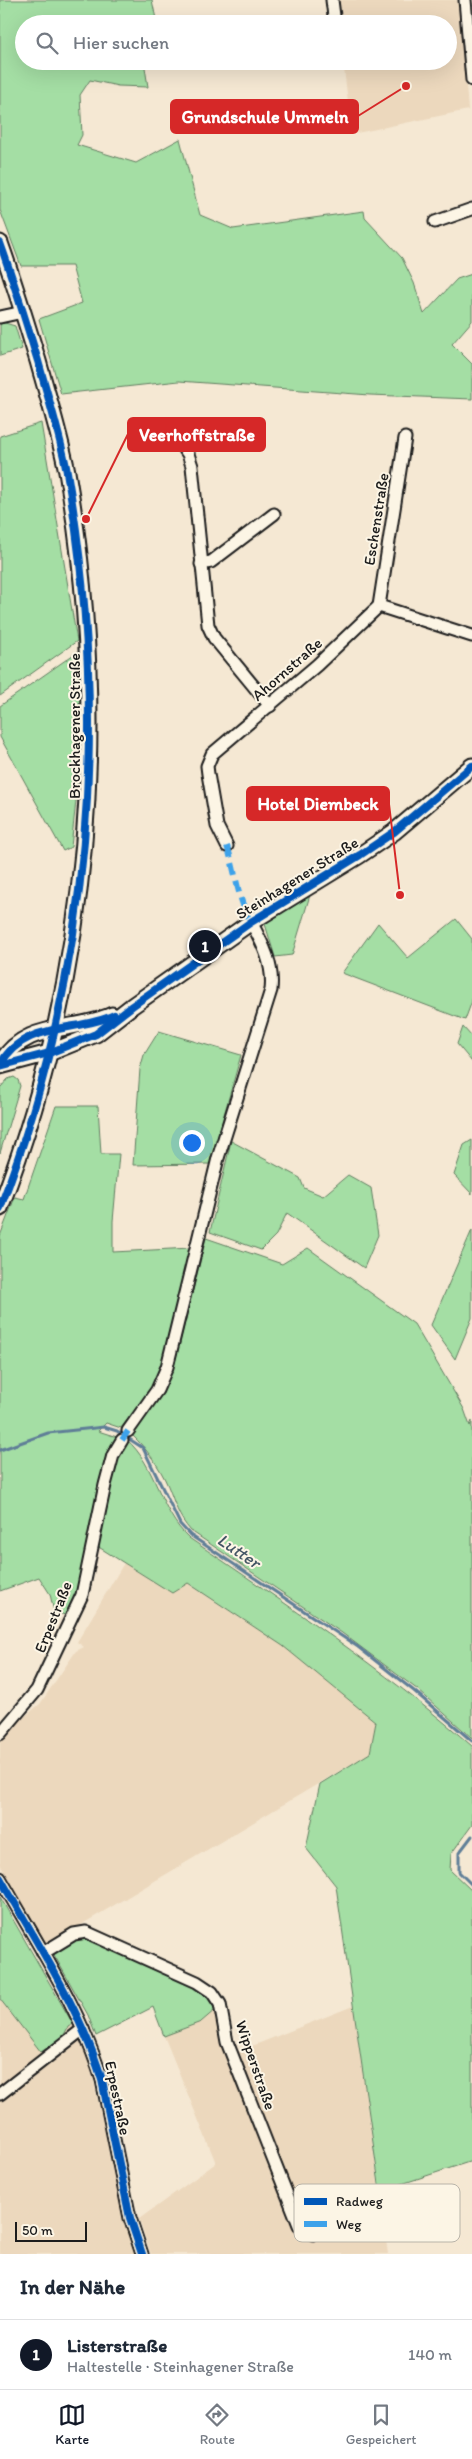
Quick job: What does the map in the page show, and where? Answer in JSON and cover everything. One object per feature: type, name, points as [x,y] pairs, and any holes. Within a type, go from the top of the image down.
[{"type":"main road","name":"Brockhagener Straße","points":[[0,243],[47,394],[66,469],[79,554],[89,672],[90,765],[82,875],[72,946],[56,1027],[26,1132],[0,1208]]},
{"type":"main road","name":"Steinhagener Straße","points":[[0,1065],[49,1053],[96,1034],[132,1006],[251,922],[388,836],[472,766]]},
{"type":"main road","name":"Steinhagener Straße","points":[[0,1065],[5,1055],[20,1042],[56,1027],[100,1021],[132,1006]]},
{"type":"street","points":[[332,0],[334,15]]},
{"type":"street","points":[[466,0],[472,80]]},
{"type":"street","points":[[435,222],[472,209]]},
{"type":"street","points":[[0,317],[23,312]]},
{"type":"street","name":"Eschenstraße","points":[[379,606],[405,438]]},
{"type":"street","points":[[178,440],[191,460],[208,626],[214,638],[270,706]]},
{"type":"street","points":[[201,564],[211,562],[274,514]]},
{"type":"street","points":[[379,606],[472,636]]},
{"type":"street","name":"Ahornstraße","points":[[227,846],[217,826],[207,766],[216,749],[317,665],[379,606]]},
{"type":"street","name":"Erpestraße","points":[[0,1734],[37,1690],[79,1602],[113,1455],[157,1390],[167,1367],[218,1158],[271,990],[273,976],[270,962],[251,922]]},
{"type":"street","name":"Erpestraße","points":[[0,1878],[43,1953],[83,2029],[102,2080],[130,2218],[142,2254]]},
{"type":"street","name":"Wipperstraße","points":[[43,1953],[74,1934],[86,1932],[197,1982],[212,1992],[220,2004],[227,2042],[294,2212]]},
{"type":"street","points":[[0,2094],[83,2029]]},
{"type":"shaded area","points":[[336,0],[459,0],[468,110],[352,134],[344,70],[457,70],[457,15],[338,15]]},
{"type":"shaded area","points":[[124,1563],[172,1593],[187,1583],[283,1646],[376,1722],[370,1753],[47,1945],[0,1864],[0,1742],[13,1726],[40,1704],[76,1651],[84,1647],[77,1642]]},
{"type":"shaded area","points":[[0,1999],[41,2051],[62,2037],[68,2027],[73,2024],[89,2060],[125,2221],[136,2254],[0,2254]]},
{"type":"shaded area","points":[[353,2006],[378,2184],[294,2184],[294,2242],[386,2242],[388,2254],[151,2254],[139,2219],[216,2163],[164,2036],[201,2022],[215,2010],[222,2043],[237,2052]]},
{"type":"green space","points":[[0,0],[152,0],[155,15],[15,15],[15,70],[145,70],[148,87],[118,86],[90,80],[80,95],[82,135],[77,145],[136,163],[180,139],[200,215],[233,229],[364,211],[365,218],[402,258],[414,283],[424,314],[457,279],[472,274],[472,321],[452,344],[472,364],[472,399],[370,395],[179,381],[61,394],[39,319],[82,303],[72,266],[21,266],[0,210]]},
{"type":"green space","points":[[5,323],[15,326],[22,349],[0,356],[0,324]]},
{"type":"green space","points":[[41,423],[77,641],[0,696],[0,436]]},
{"type":"green space","points":[[77,652],[81,701],[80,750],[71,847],[63,851],[0,737],[0,706]]},
{"type":"green space","points":[[310,895],[292,955],[275,957],[265,924]]},
{"type":"green space","points":[[456,919],[472,939],[472,1001],[465,1020],[342,973],[378,923],[408,958]]},
{"type":"green space","points":[[463,1027],[472,1037],[472,1062],[457,1044]]},
{"type":"green space","points":[[159,1031],[241,1055],[210,1164],[133,1165],[140,1069],[144,1055]]},
{"type":"green space","points":[[14,1077],[18,1080],[20,1086],[0,1153],[0,1088],[8,1079]]},
{"type":"green space","points":[[56,1106],[98,1106],[101,1154],[119,1154],[113,1221],[113,1252],[191,1248],[163,1367],[153,1386],[121,1428],[106,1423],[98,1431],[117,1437],[77,1595],[69,1616],[54,1612],[50,1594],[39,1577],[0,1591],[0,1236],[15,1197],[24,1199]]},
{"type":"green space","points":[[472,1140],[472,1194],[454,1175],[464,1145]]},
{"type":"green space","points":[[231,1141],[300,1178],[304,1188],[323,1196],[348,1175],[371,1188],[378,1235],[364,1268],[287,1213],[276,1235],[261,1250],[210,1232]]},
{"type":"green space","points":[[472,1230],[472,1318],[455,1359],[431,1325]]},
{"type":"green space","points":[[206,1238],[282,1264],[308,1248],[414,1324],[464,1409],[470,1426],[472,1421],[472,1738],[418,1690],[342,1633],[191,1531],[180,1515],[157,1465],[132,1435],[162,1392],[174,1366]]},
{"type":"green space","points":[[126,1439],[145,1462],[171,1515],[189,1538],[369,1664],[438,1717],[472,1746],[472,1825],[451,1854],[450,1870],[472,1891],[472,2161],[401,2184],[379,2184],[336,1886],[306,1848],[320,1784],[370,1753],[376,1722],[283,1646],[188,1583],[172,1593],[97,1546],[116,1457]]},
{"type":"green space","points":[[0,1897],[73,2024],[68,2027],[63,2037],[41,2052],[0,1999]]},
{"type":"green space","points":[[85,1938],[201,1990],[210,1997],[215,2010],[201,2022],[164,2036],[153,2007],[96,2036],[88,2015],[53,1953],[76,1939]]},
{"type":"waterway","name":"Lutter","points":[[0,1450],[48,1433],[104,1427],[117,1431],[143,1448],[180,1524],[190,1535],[358,1647],[414,1691],[472,1741]]},
{"type":"waterway","name":"Lutter","points":[[472,1836],[459,1853],[459,1872],[472,1885]]},
{"type":"marked path","points":[[227,846],[243,904],[251,922]]},
{"type":"marked path","points":[[122,1440],[128,1431]]},
{"type":"cycle path","points":[[0,243],[38,361],[67,472],[80,565],[87,658],[89,751],[84,844],[73,937],[55,1029],[31,1119],[0,1208]]},
{"type":"cycle path","points":[[0,1066],[49,1053],[96,1034],[132,1006],[251,922],[394,832],[472,766]]},
{"type":"cycle path","points":[[0,1065],[10,1051],[22,1041],[51,1030],[99,1021],[114,1015]]},
{"type":"cycle path","points":[[0,1878],[57,1976],[93,2053],[102,2080],[130,2218],[142,2254]]},
{"type":"place","name":"Grundschule Ummeln","points":[[406,86]]},
{"type":"place","name":"Veerhoffstraße","points":[[86,519]]},
{"type":"place","name":"Hotel Diembeck","points":[[400,895]]},
{"type":"place","name":"Listerstraße","points":[[205,946]]}]
